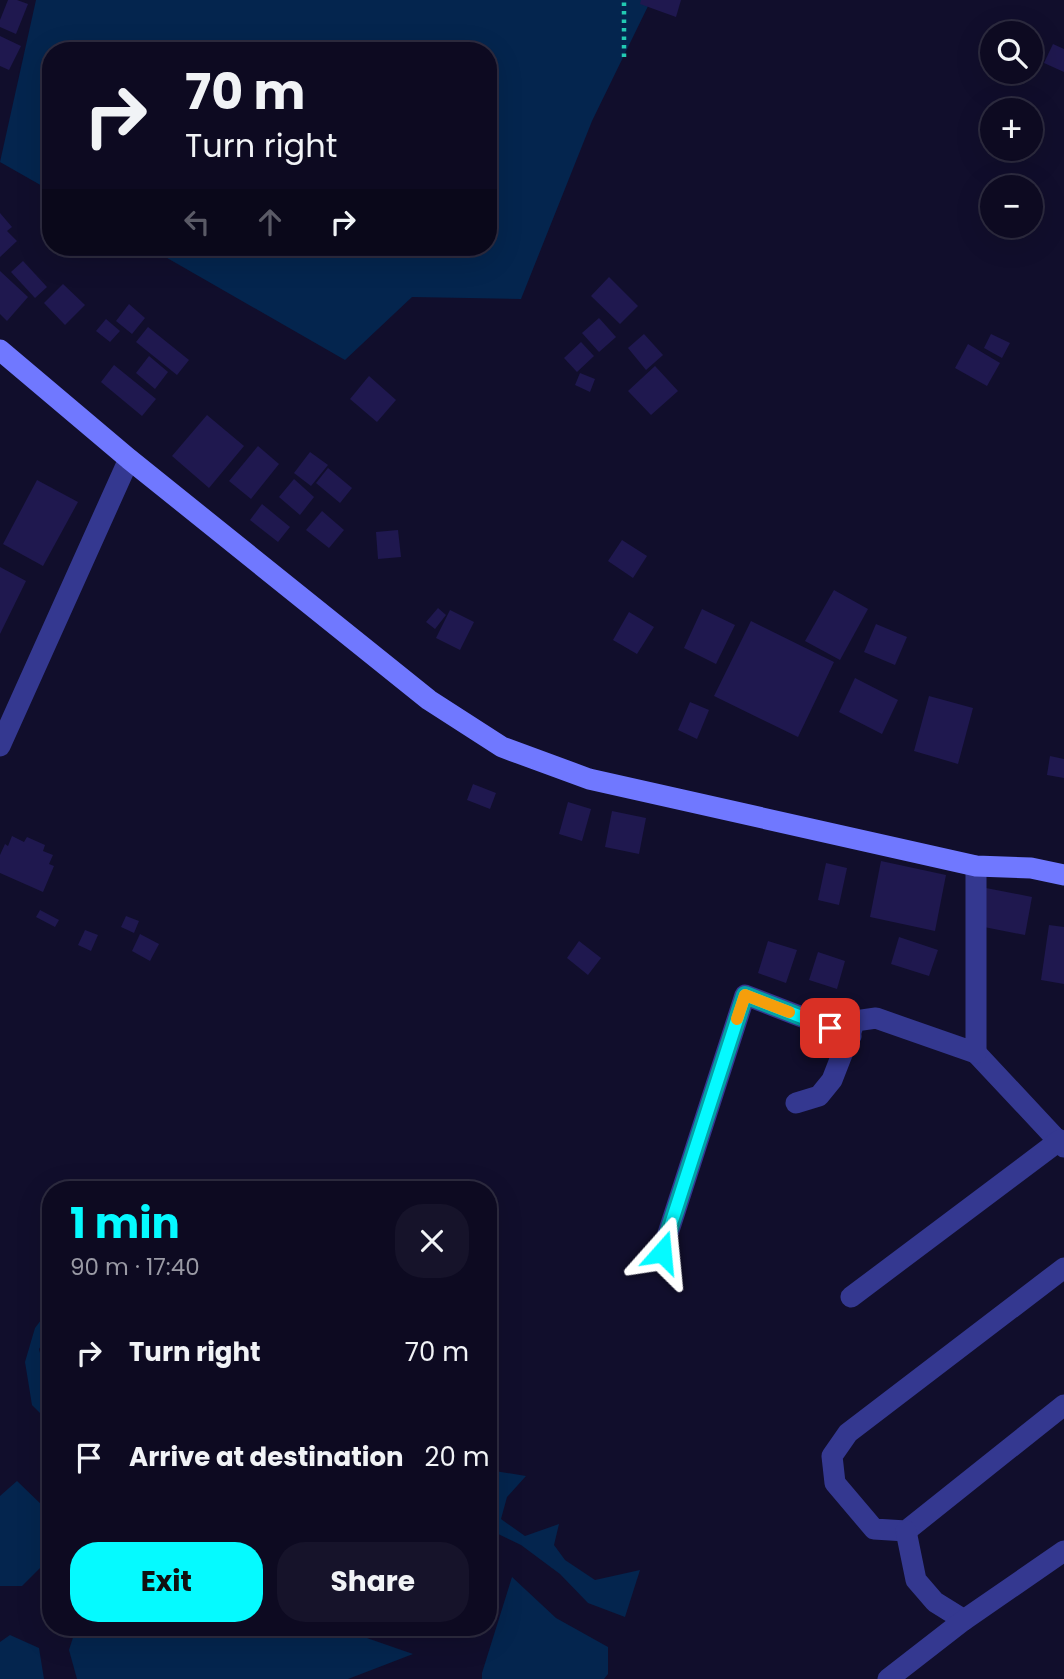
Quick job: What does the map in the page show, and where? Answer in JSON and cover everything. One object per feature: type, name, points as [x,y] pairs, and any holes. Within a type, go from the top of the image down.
[{"type":"main road","points":[[0,351],[129,459],[429,700],[502,747],[589,779],[976,866],[1031,868],[1064,875]]},
{"type":"street","points":[[0,746],[129,459]]},
{"type":"street","points":[[976,866],[976,1053]]},
{"type":"street","points":[[662,1252],[745,995],[851,1035]]},
{"type":"street","points":[[796,1103],[819,1096],[832,1080],[855,1021],[876,1017],[976,1053],[1062,1144],[851,1297]]},
{"type":"street","points":[[1064,1268],[848,1433],[832,1456],[835,1483],[874,1529],[906,1531],[1064,1405]]},
{"type":"street","points":[[906,1531],[916,1580],[935,1602],[964,1620]]},
{"type":"street","points":[[888,1679],[964,1620],[1064,1551]]},
{"type":"path","points":[[624,0],[624,57]]},
{"type":"water","points":[[36,0],[651,0],[592,121],[521,299],[412,297],[345,360],[164,256],[497,256],[497,42],[42,42],[42,186],[0,162]]},
{"type":"water","points":[[42,1319],[42,1344],[39,1349],[42,1362],[42,1415],[32,1405],[25,1362],[35,1328]]},
{"type":"water","points":[[497,1471],[526,1476],[507,1497],[501,1519],[525,1536],[559,1524],[554,1545],[565,1560],[595,1580],[640,1570],[625,1617],[588,1603],[560,1574],[521,1545],[497,1533]]},
{"type":"water","points":[[17,1481],[42,1505],[40,1568],[22,1586],[0,1586],[0,1496]]},
{"type":"water","points":[[512,1577],[556,1618],[608,1647],[608,1674],[604,1679],[482,1679],[494,1636],[497,1636],[497,1625]]},
{"type":"water","points":[[10,1635],[39,1648],[44,1679],[0,1679],[0,1642]]},
{"type":"water","points":[[73,1636],[361,1636],[413,1654],[348,1679],[77,1679],[69,1650]]},
{"type":"building","points":[[8,0],[28,4],[16,34],[0,27]]},
{"type":"building","points":[[641,0],[681,0],[676,17],[640,4]]},
{"type":"building","points":[[0,36],[21,46],[9,70],[0,66]]},
{"type":"building","points":[[1053,44],[1064,49],[1064,72],[1044,63]]},
{"type":"building","points":[[0,213],[12,227],[7,231],[17,241],[0,257]]},
{"type":"building","points":[[23,261],[47,287],[35,298],[11,272]]},
{"type":"building","points":[[0,271],[28,297],[7,321],[0,314]]},
{"type":"building","points":[[609,277],[638,306],[620,324],[591,296]]},
{"type":"building","points":[[63,284],[85,305],[65,325],[44,303]]},
{"type":"building","points":[[129,304],[145,318],[132,334],[116,321]]},
{"type":"building","points":[[599,318],[616,337],[599,352],[582,333]]},
{"type":"building","points":[[106,319],[120,331],[110,342],[96,331]]},
{"type":"building","points":[[148,327],[189,360],[177,375],[136,342]]},
{"type":"building","points":[[644,334],[663,355],[646,370],[628,348]]},
{"type":"building","points":[[991,334],[1010,343],[1002,358],[984,348]]},
{"type":"building","points":[[581,342],[594,356],[577,372],[564,358]]},
{"type":"building","points":[[968,344],[1000,363],[987,386],[955,368]]},
{"type":"building","points":[[149,356],[168,372],[155,389],[136,373]]},
{"type":"building","points":[[114,365],[156,399],[142,416],[101,382]]},
{"type":"building","points":[[655,366],[678,391],[651,415],[628,391]]},
{"type":"building","points":[[580,373],[595,379],[590,392],[575,385]]},
{"type":"building","points":[[369,376],[396,400],[377,422],[350,399]]},
{"type":"building","points":[[207,415],[244,446],[209,488],[172,456]]},
{"type":"building","points":[[258,446],[279,464],[251,499],[229,481]]},
{"type":"building","points":[[310,452],[328,465],[311,486],[294,473]]},
{"type":"building","points":[[328,468],[352,488],[340,503],[316,483]]},
{"type":"building","points":[[294,479],[314,497],[300,515],[279,497]]},
{"type":"building","points":[[37,480],[78,502],[43,566],[3,544]]},
{"type":"building","points":[[262,504],[290,527],[278,542],[250,520]]},
{"type":"building","points":[[322,511],[344,530],[329,548],[306,530]]},
{"type":"building","points":[[398,530],[401,557],[378,559],[376,532]]},
{"type":"building","points":[[622,540],[647,556],[633,578],[608,561]]},
{"type":"building","points":[[0,567],[26,581],[0,634]]},
{"type":"building","points":[[834,590],[868,609],[840,660],[805,641]]},
{"type":"building","points":[[438,608],[446,615],[435,629],[426,622]]},
{"type":"building","points":[[702,609],[735,625],[716,664],[684,648]]},
{"type":"building","points":[[450,610],[474,622],[460,650],[436,638]]},
{"type":"building","points":[[629,612],[654,627],[637,654],[613,640]]},
{"type":"building","points":[[751,621],[834,662],[798,737],[714,696]]},
{"type":"building","points":[[876,624],[907,637],[895,665],[864,652]]},
{"type":"building","points":[[855,678],[898,700],[882,734],[839,712]]},
{"type":"building","points":[[929,696],[973,708],[958,764],[914,751]]},
{"type":"building","points":[[690,702],[709,710],[697,739],[678,730]]},
{"type":"building","points":[[1050,756],[1064,759],[1064,778],[1047,775]]},
{"type":"building","points":[[473,784],[496,793],[490,809],[467,800]]},
{"type":"building","points":[[568,802],[591,809],[582,841],[559,834]]},
{"type":"building","points":[[612,811],[646,818],[639,854],[605,847]]},
{"type":"building","points":[[12,836],[24,842],[27,837],[45,845],[43,851],[53,855],[49,864],[54,866],[43,892],[0,873],[0,855]]},
{"type":"building","points":[[881,861],[946,875],[935,931],[870,917]]},
{"type":"building","points":[[826,863],[847,868],[839,905],[818,900]]},
{"type":"building","points":[[986,888],[1032,897],[1025,935],[979,926]]},
{"type":"building","points":[[40,910],[59,920],[55,927],[36,917]]},
{"type":"building","points":[[126,916],[139,921],[134,933],[121,927]]},
{"type":"building","points":[[1049,925],[1064,927],[1064,984],[1041,980]]},
{"type":"building","points":[[85,930],[98,935],[91,951],[78,945]]},
{"type":"building","points":[[140,934],[159,944],[150,961],[132,951]]},
{"type":"building","points":[[899,937],[938,950],[929,976],[891,964]]},
{"type":"building","points":[[579,941],[601,958],[588,975],[567,958]]},
{"type":"building","points":[[768,941],[797,950],[786,983],[758,973]]},
{"type":"building","points":[[818,952],[845,961],[837,989],[809,980]]},
{"type":"slow traffic","points":[[737,1019],[745,995],[789,1012]]},
{"type":"route","points":[[662,1252],[745,995],[830,1028]]}]
